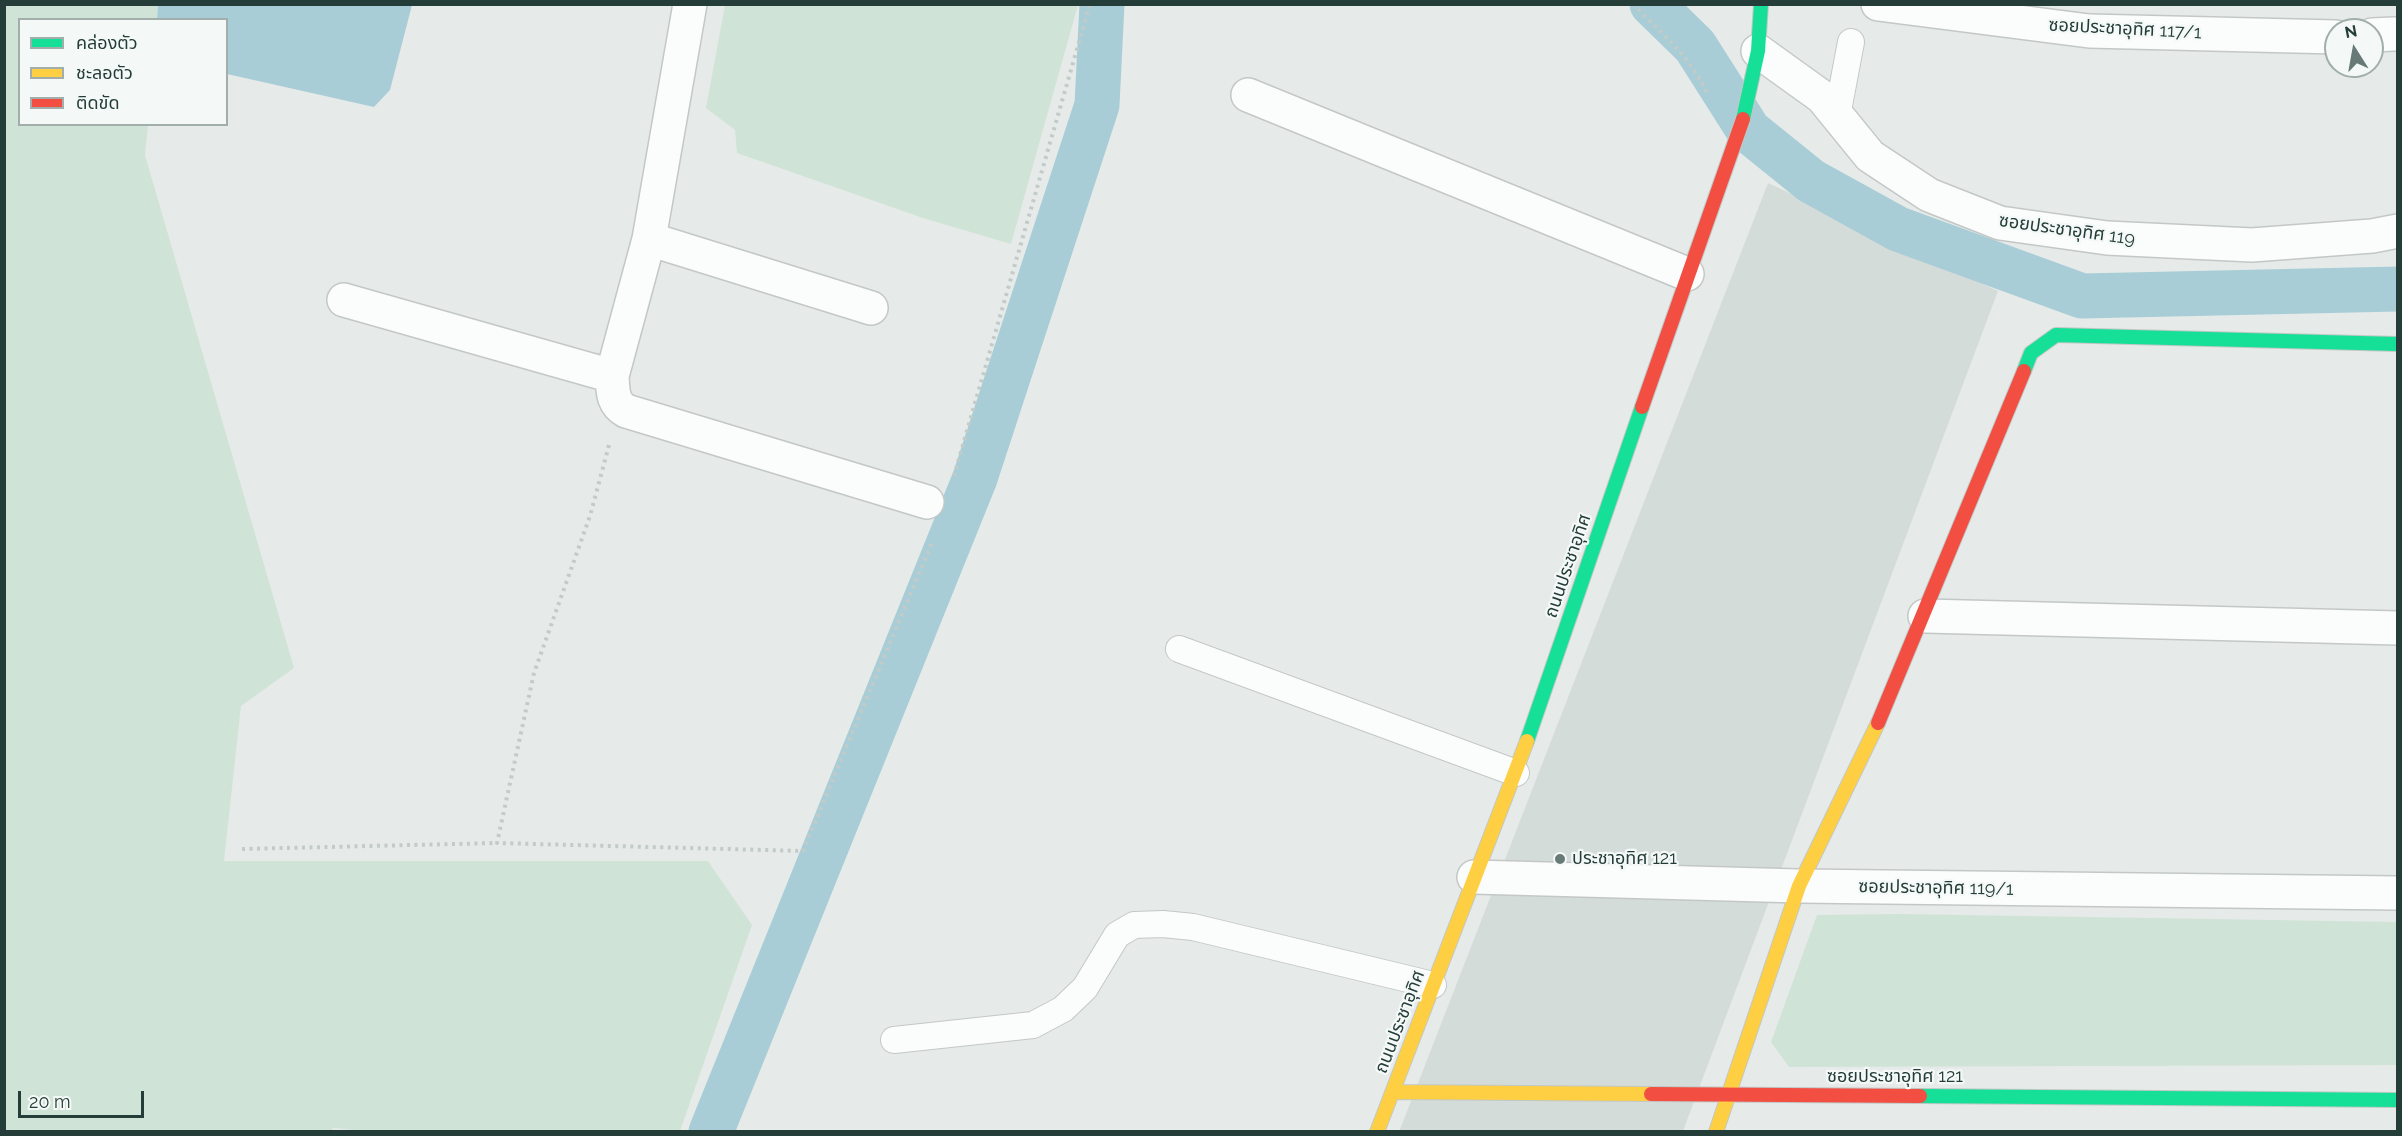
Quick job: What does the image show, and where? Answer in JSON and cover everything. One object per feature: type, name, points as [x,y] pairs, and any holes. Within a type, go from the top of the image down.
[{"type":"street","points":[[615,391],[649,239],[690,4]]},
{"type":"street","name":"ถนนประชาอุทิศ","points":[[1377,1131],[1516,773],[1687,274],[1747,108],[1758,51],[1761,4]]},
{"type":"street","name":"ซอยประชาอุทิศ 117/1","points":[[1878,4],[2089,31],[2324,37]]},
{"type":"street","name":"ซอยประชาอุทิศ 119","points":[[1758,51],[1822,97],[1870,156],[1929,195],[2000,223],[2107,238],[2252,245],[2372,236],[2397,231]]},
{"type":"street","points":[[1248,95],[1687,274]]},
{"type":"street","points":[[649,239],[872,308]]},
{"type":"street","points":[[344,300],[615,391],[739,447],[939,493]]},
{"type":"street","points":[[1716,1131],[1799,886],[1889,701],[2031,353],[2056,335],[2397,344]]},
{"type":"street","points":[[1925,616],[2397,628]]},
{"type":"street","name":"ซอยประชาอุทิศ 119/1","points":[[1474,877],[1799,886],[2397,893]]},
{"type":"street","name":"ซอยประชาอุทิศ 121","points":[[1393,1092],[2397,1100]]},
{"type":"lane","points":[[1837,116],[1851,42]]},
{"type":"lane","points":[[1179,650],[1516,773]]},
{"type":"lane","points":[[894,1040],[1033,1025],[1063,1009],[1084,988],[1117,935],[1134,925],[1163,924],[1193,927],[1433,985]]},
{"type":"path","points":[[939,493],[1090,4]]},
{"type":"path","points":[[1633,4],[1702,80],[1731,153]]},
{"type":"path","points":[[497,843],[534,673],[590,516],[615,391]]},
{"type":"path","points":[[242,849],[497,843],[802,851],[933,539]]},
{"type":"shaded area","points":[[1768,183],[1998,291],[1683,1131],[1399,1132]]},
{"type":"green space","points":[[5,5],[158,5],[157,18],[18,18],[18,126],[148,126],[145,155],[294,668],[241,706],[224,861],[708,861],[752,925],[680,1131],[377,1132],[333,1128],[331,1132],[5,1132]]},
{"type":"green space","points":[[725,5],[1078,5],[1011,244],[923,218],[737,153],[735,130],[706,108]]},
{"type":"green space","points":[[1900,914],[2397,922],[2397,1065],[1789,1067],[1771,1042],[1817,915]]},
{"type":"water","points":[[158,4],[412,5],[390,90],[374,107],[228,74],[228,18],[157,18]]},
{"type":"waterway","points":[[711,1132],[975,478],[1097,105],[1102,4]]},
{"type":"waterway","points":[[1652,4],[1695,46],[1749,131],[1811,181],[1898,229],[2082,296],[2398,289]]},
{"type":"traffic: fast","points":[[1743,119],[1758,51],[1761,4]]},
{"type":"traffic: fast","points":[[2024,371],[2031,353],[2056,335],[2398,344]]},
{"type":"traffic: fast","points":[[1527,741],[1642,407]]},
{"type":"traffic: fast","points":[[1920,1096],[2398,1100]]},
{"type":"traffic: slow","points":[[1716,1132],[1799,886],[1878,723]]},
{"type":"traffic: slow","points":[[1377,1132],[1527,741]]},
{"type":"traffic: slow","points":[[1393,1092],[1651,1094]]},
{"type":"traffic: jam","points":[[1642,407],[1743,119]]},
{"type":"traffic: jam","points":[[1878,723],[2024,371]]},
{"type":"traffic: jam","points":[[1651,1094],[1920,1096]]},
{"type":"place","name":"ประชาอุทิศ 121","points":[[1560,859]]}]
